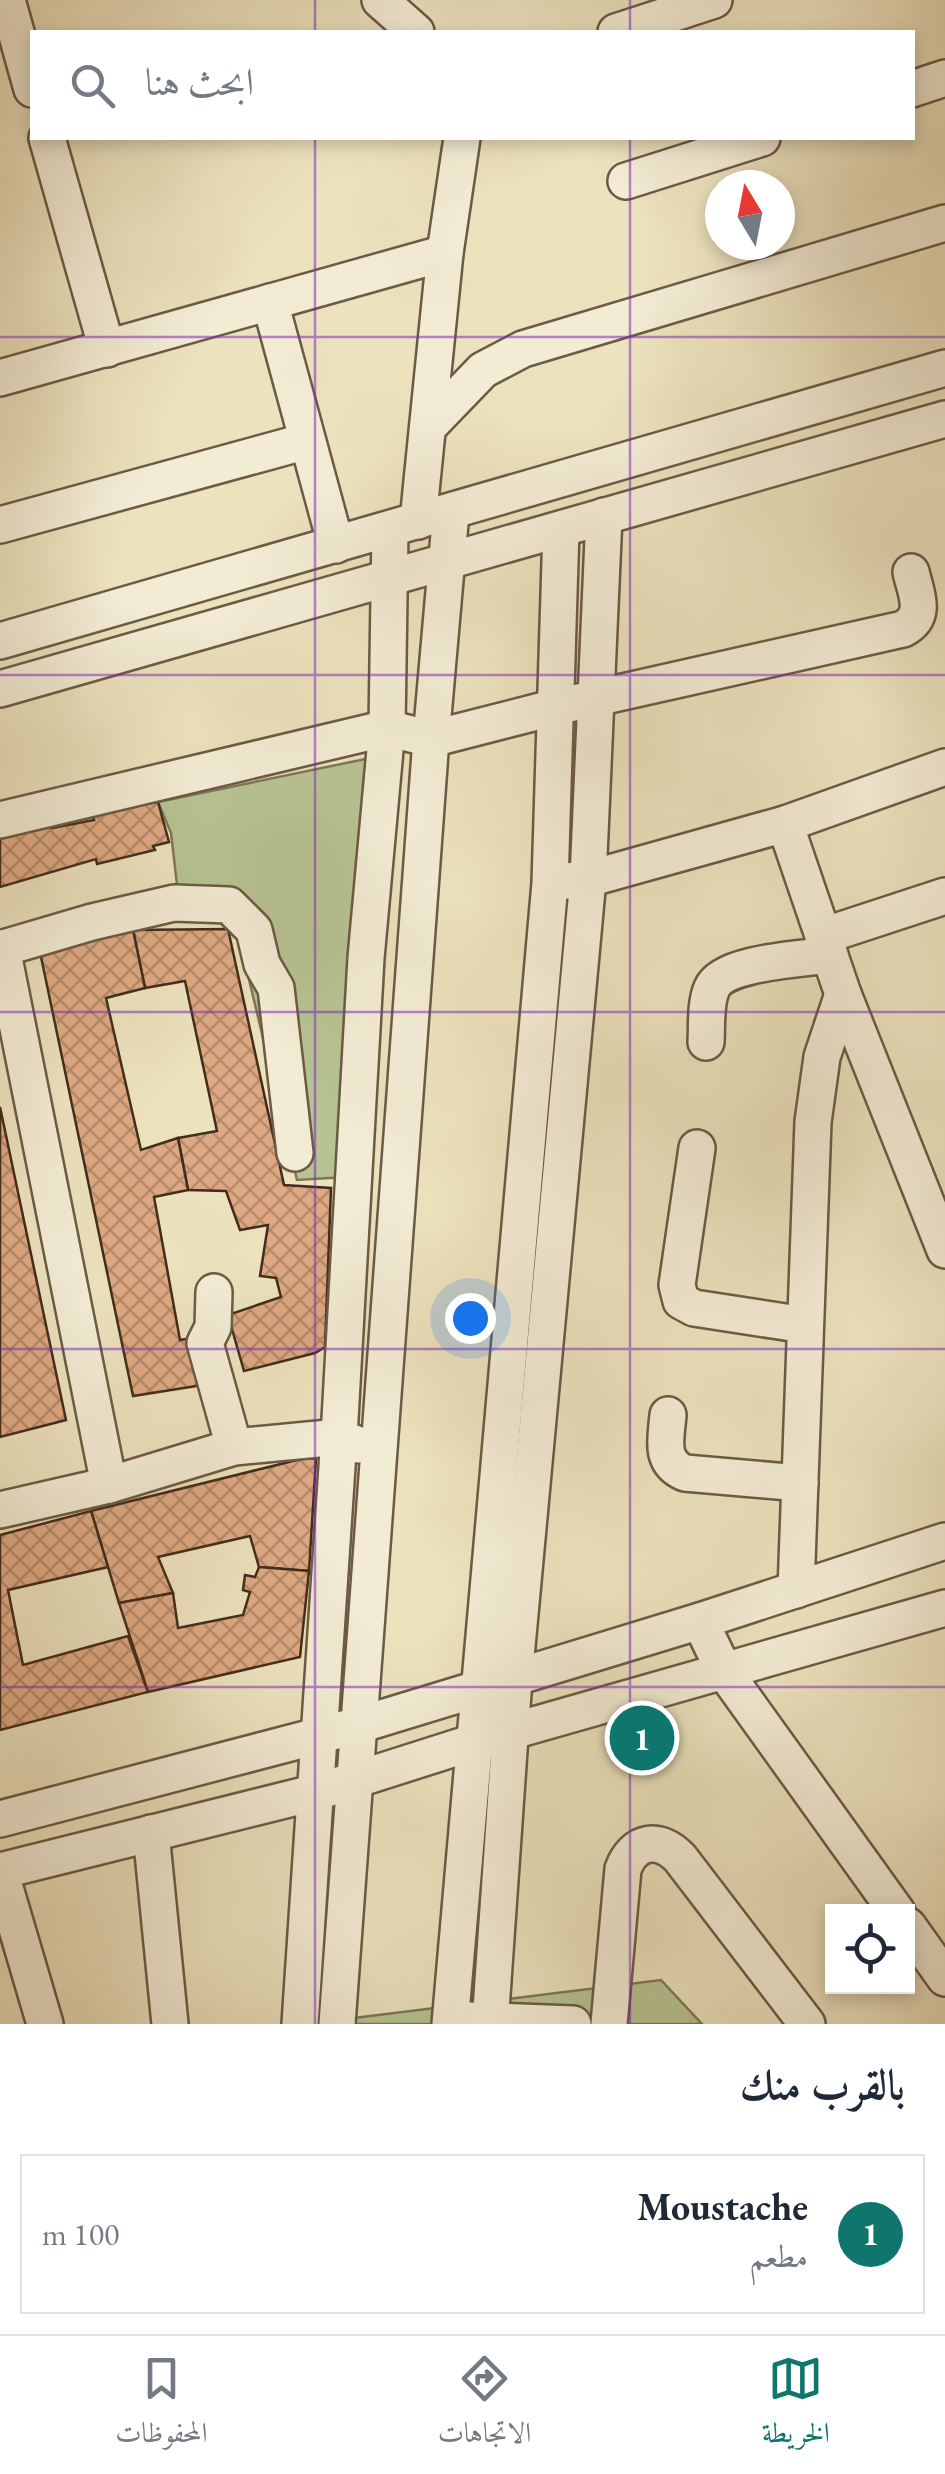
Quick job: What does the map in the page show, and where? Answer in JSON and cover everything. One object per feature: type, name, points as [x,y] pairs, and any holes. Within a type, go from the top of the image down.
[{"type":"street","points":[[7,0],[30,82]]},
{"type":"street","points":[[380,0],[414,30]]},
{"type":"street","points":[[630,30],[657,26],[714,0]]},
{"type":"street","points":[[915,88],[945,78]]},
{"type":"street","points":[[47,140],[107,349]]},
{"type":"street","points":[[300,2024],[366,958],[387,728],[388,578],[419,521],[446,253],[462,140]]},
{"type":"street","points":[[626,181],[692,148],[748,140]]},
{"type":"street","points":[[428,426],[483,370],[522,349],[945,224]]},
{"type":"street","points":[[0,378],[446,253]]},
{"type":"street","points":[[270,302],[336,546]]},
{"type":"street","points":[[0,641],[945,368]]},
{"type":"street","points":[[0,690],[945,419]]},
{"type":"street","points":[[0,524],[308,441]]},
{"type":"street","points":[[490,2022],[514,1679],[588,879],[604,516]]},
{"type":"street","points":[[338,2024],[446,561],[419,521]]},
{"type":"street","points":[[561,529],[550,883],[450,2022],[573,2024]]},
{"type":"street","points":[[0,820],[387,728],[431,739],[556,706],[903,629],[917,617],[919,608],[912,572]]},
{"type":"street","points":[[550,883],[588,879],[785,824],[945,767]]},
{"type":"street","points":[[785,824],[844,994],[945,1250]]},
{"type":"street","points":[[706,1042],[710,992],[720,976],[826,945],[945,896]]},
{"type":"street","points":[[108,1485],[1,948],[174,903],[229,904],[254,930],[262,964],[276,988],[295,1153]]},
{"type":"street","points":[[366,958],[415,955]]},
{"type":"street","points":[[796,1590],[816,1089],[831,1025],[844,994]]},
{"type":"street","points":[[697,1148],[677,1285],[680,1301],[694,1308],[806,1326]]},
{"type":"street","points":[[214,1292],[213,1327],[205,1344],[234,1448]]},
{"type":"street","points":[[668,1415],[665,1453],[676,1469],[685,1474],[800,1483]]},
{"type":"street","points":[[0,1510],[108,1485],[234,1448],[339,1437],[379,1453]]},
{"type":"street","points":[[0,1819],[358,1725],[700,1621],[945,1541]]},
{"type":"street","points":[[45,2024],[0,1871],[317,1792],[474,1742],[945,1608]]},
{"type":"street","points":[[700,1621],[724,1671],[891,1904]]},
{"type":"street","points":[[151,1833],[170,2024]]},
{"type":"street","points":[[610,2024],[623,1869],[628,1855],[640,1845],[654,1842],[669,1847],[680,1858],[806,2024]]},
{"type":"street","points":[[915,1936],[945,1978]]},
{"type":"green space","points":[[375,757],[346,1177],[297,1180],[236,925],[181,919],[171,833],[158,802]]},
{"type":"green space","points":[[661,1980],[702,2024],[305,2024]]},
{"type":"building","points":[[158,802],[169,842],[153,846],[155,850],[97,864],[96,859],[0,887],[0,836],[50,822],[52,828],[94,820],[93,812]]},
{"type":"building","points":[[228,929],[284,1185],[331,1188],[325,1347],[244,1371],[228,1315],[281,1297],[276,1278],[260,1276],[268,1225],[240,1230],[226,1191],[188,1190],[178,1138],[217,1131],[185,981],[145,988],[133,930]]},
{"type":"building","points":[[133,930],[145,988],[106,998],[141,1150],[178,1138],[188,1190],[154,1197],[180,1340],[192,1338],[203,1385],[133,1396],[40,952]]},
{"type":"building","points":[[0,1107],[66,1420],[0,1437]]},
{"type":"building","points":[[305,1458],[316,1459],[309,1571],[259,1567],[250,1536],[158,1557],[173,1593],[119,1603],[91,1511]]},
{"type":"building","points":[[91,1511],[108,1567],[8,1590],[23,1665],[128,1636],[148,1692],[0,1730],[0,1535]]},
{"type":"building","points":[[259,1567],[309,1571],[300,1657],[148,1692],[119,1603],[173,1593],[178,1628],[243,1615],[250,1592],[243,1590],[245,1575],[255,1577]]},
{"type":"place","name":"Moustache","points":[[642,1738]]}]
